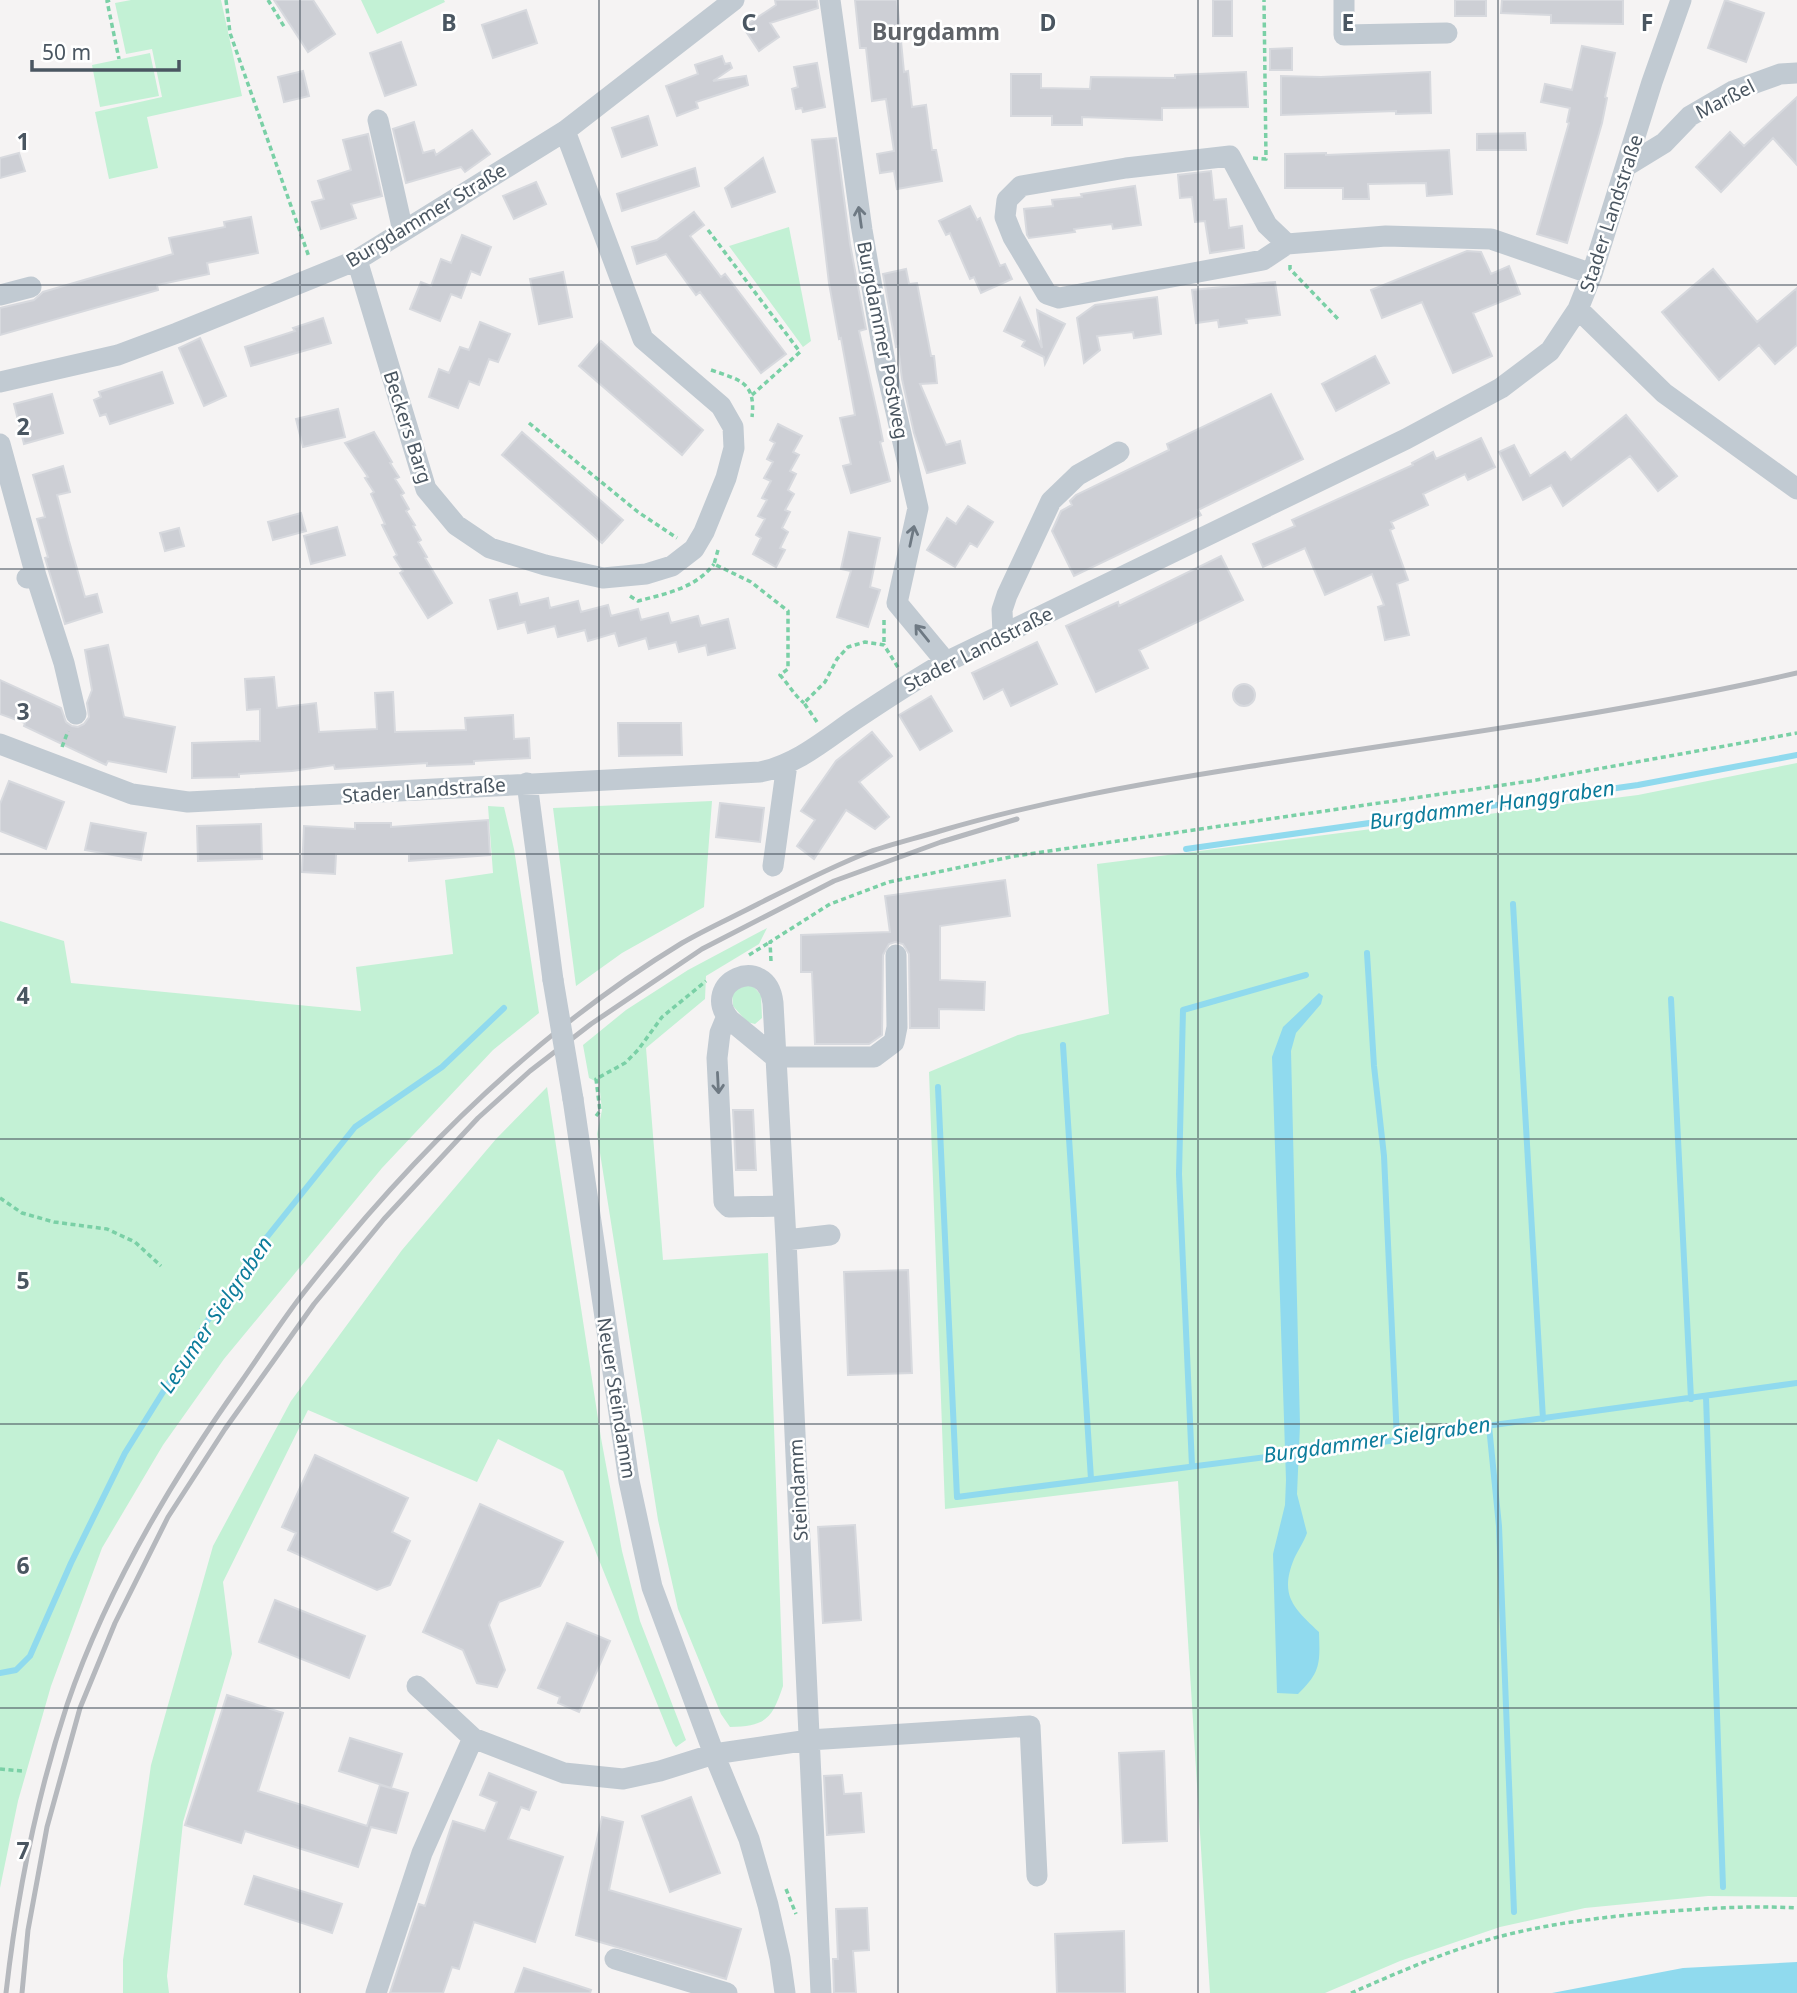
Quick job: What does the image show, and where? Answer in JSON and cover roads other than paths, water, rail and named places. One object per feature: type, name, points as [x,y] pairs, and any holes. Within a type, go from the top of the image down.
[{"type":"street","name":"Burgdammer Straße","points":[[0,382],[118,355],[177,334],[357,260],[565,131],[734,0]]},
{"type":"street","name":"Burgdammer Postweg","points":[[830,0],[862,230],[886,368],[918,508],[897,603],[946,662]]},
{"type":"street","points":[[1344,0],[1344,35],[1447,33]]},
{"type":"street","name":"Stader Landstraße","points":[[0,744],[132,794],[188,802],[760,772],[787,764],[946,662],[1406,439],[1501,388],[1550,351],[1578,309],[1592,274],[1652,82],[1681,0]]},
{"type":"street","name":"Marßel","points":[[1628,165],[1664,143],[1690,116],[1733,91],[1780,74],[1797,73]]},
{"type":"street","points":[[378,120],[403,231]]},
{"type":"street","name":"Beckers Barg","points":[[357,260],[426,489],[456,525],[490,548],[545,565],[603,578],[646,574],[672,565],[694,549],[704,532],[726,478],[734,448],[733,427],[721,406],[643,339],[565,131]]},
{"type":"street","points":[[1287,244],[1268,225],[1230,156],[1021,186],[1007,201],[1005,217],[1013,237],[1047,294],[1059,298],[1263,260],[1287,244],[1386,236],[1491,239],[1592,274]]},
{"type":"street","points":[[0,295],[31,287]]},
{"type":"street","points":[[1578,309],[1664,393],[1797,489]]},
{"type":"street","points":[[0,444],[31,577],[64,663],[76,713]]},
{"type":"street","points":[[1003,634],[1002,610],[1007,595],[1051,501],[1078,475],[1119,452]]},
{"type":"street","points":[[773,866],[787,764]]},
{"type":"street","name":"Neuer Steindamm","points":[[527,783],[553,980],[629,1480],[652,1587],[714,1754]]},
{"type":"street","points":[[784,1206],[729,1207],[724,1202],[717,1058],[720,1033],[727,1016],[775,1057],[874,1057],[894,1042],[897,1027],[896,955]]},
{"type":"street","name":"Steindamm","points":[[727,1016],[722,996],[729,982],[743,975],[752,976],[765,983],[772,993],[821,1993]]},
{"type":"street","points":[[786,1240],[830,1235]]},
{"type":"street","points":[[417,1686],[473,1738],[564,1773],[623,1779],[714,1754],[809,1740],[1030,1726],[1037,1876]]},
{"type":"street","points":[[376,1993],[422,1853],[473,1738]]},
{"type":"street","points":[[714,1754],[749,1839],[768,1905],[785,1993]]},
{"type":"street","points":[[615,1959],[727,1993]]},
{"type":"water","points":[[1319,993],[1323,996],[1321,1004],[1296,1033],[1291,1051],[1300,1425],[1297,1494],[1307,1533],[1294,1559],[1288,1583],[1291,1600],[1296,1608],[1319,1632],[1319,1659],[1315,1673],[1298,1694],[1277,1693],[1273,1554],[1285,1505],[1286,1480],[1272,1057],[1283,1027]]},
{"type":"water","points":[[1797,1962],[1797,1993],[1552,1993],[1683,1968]]},
{"type":"waterway","name":"Burgdammer Hanggraben","points":[[1186,849],[1638,785],[1797,755]]},
{"type":"waterway","points":[[1513,904],[1543,1419]]},
{"type":"waterway","points":[[1367,953],[1374,1066],[1384,1156],[1397,1440]]},
{"type":"waterway","points":[[1192,1466],[1179,1174],[1183,1010],[1306,975]]},
{"type":"waterway","points":[[1671,999],[1691,1399]]},
{"type":"waterway","name":"Lesumer Sielgraben","points":[[0,1673],[16,1670],[30,1656],[71,1563],[125,1453],[208,1320],[267,1237],[355,1127],[442,1067],[504,1008]]},
{"type":"waterway","points":[[1063,1045],[1091,1479]]},
{"type":"waterway","name":"Burgdammer Sielgraben","points":[[938,1087],[957,1497],[1397,1440],[1797,1383]]},
{"type":"waterway","points":[[1706,1397],[1723,1887]]},
{"type":"waterway","points":[[1489,1426],[1499,1526],[1514,1912]]},
{"type":"railway","points":[[6,1993],[29,1848],[67,1705],[101,1620],[165,1497],[280,1325],[346,1241],[432,1145],[478,1100],[576,1016],[628,978],[710,928],[855,858],[940,831],[1014,811],[1126,787],[1589,714],[1797,673]]},
{"type":"railway","points":[[22,1993],[28,1930],[47,1827],[80,1708],[115,1623],[168,1517],[225,1429],[314,1304],[384,1219],[478,1118],[530,1071],[591,1024],[702,949],[834,881],[941,842],[1017,819]]},
{"type":"district","name":"Burgdamm","points":[[936,32]]}]
